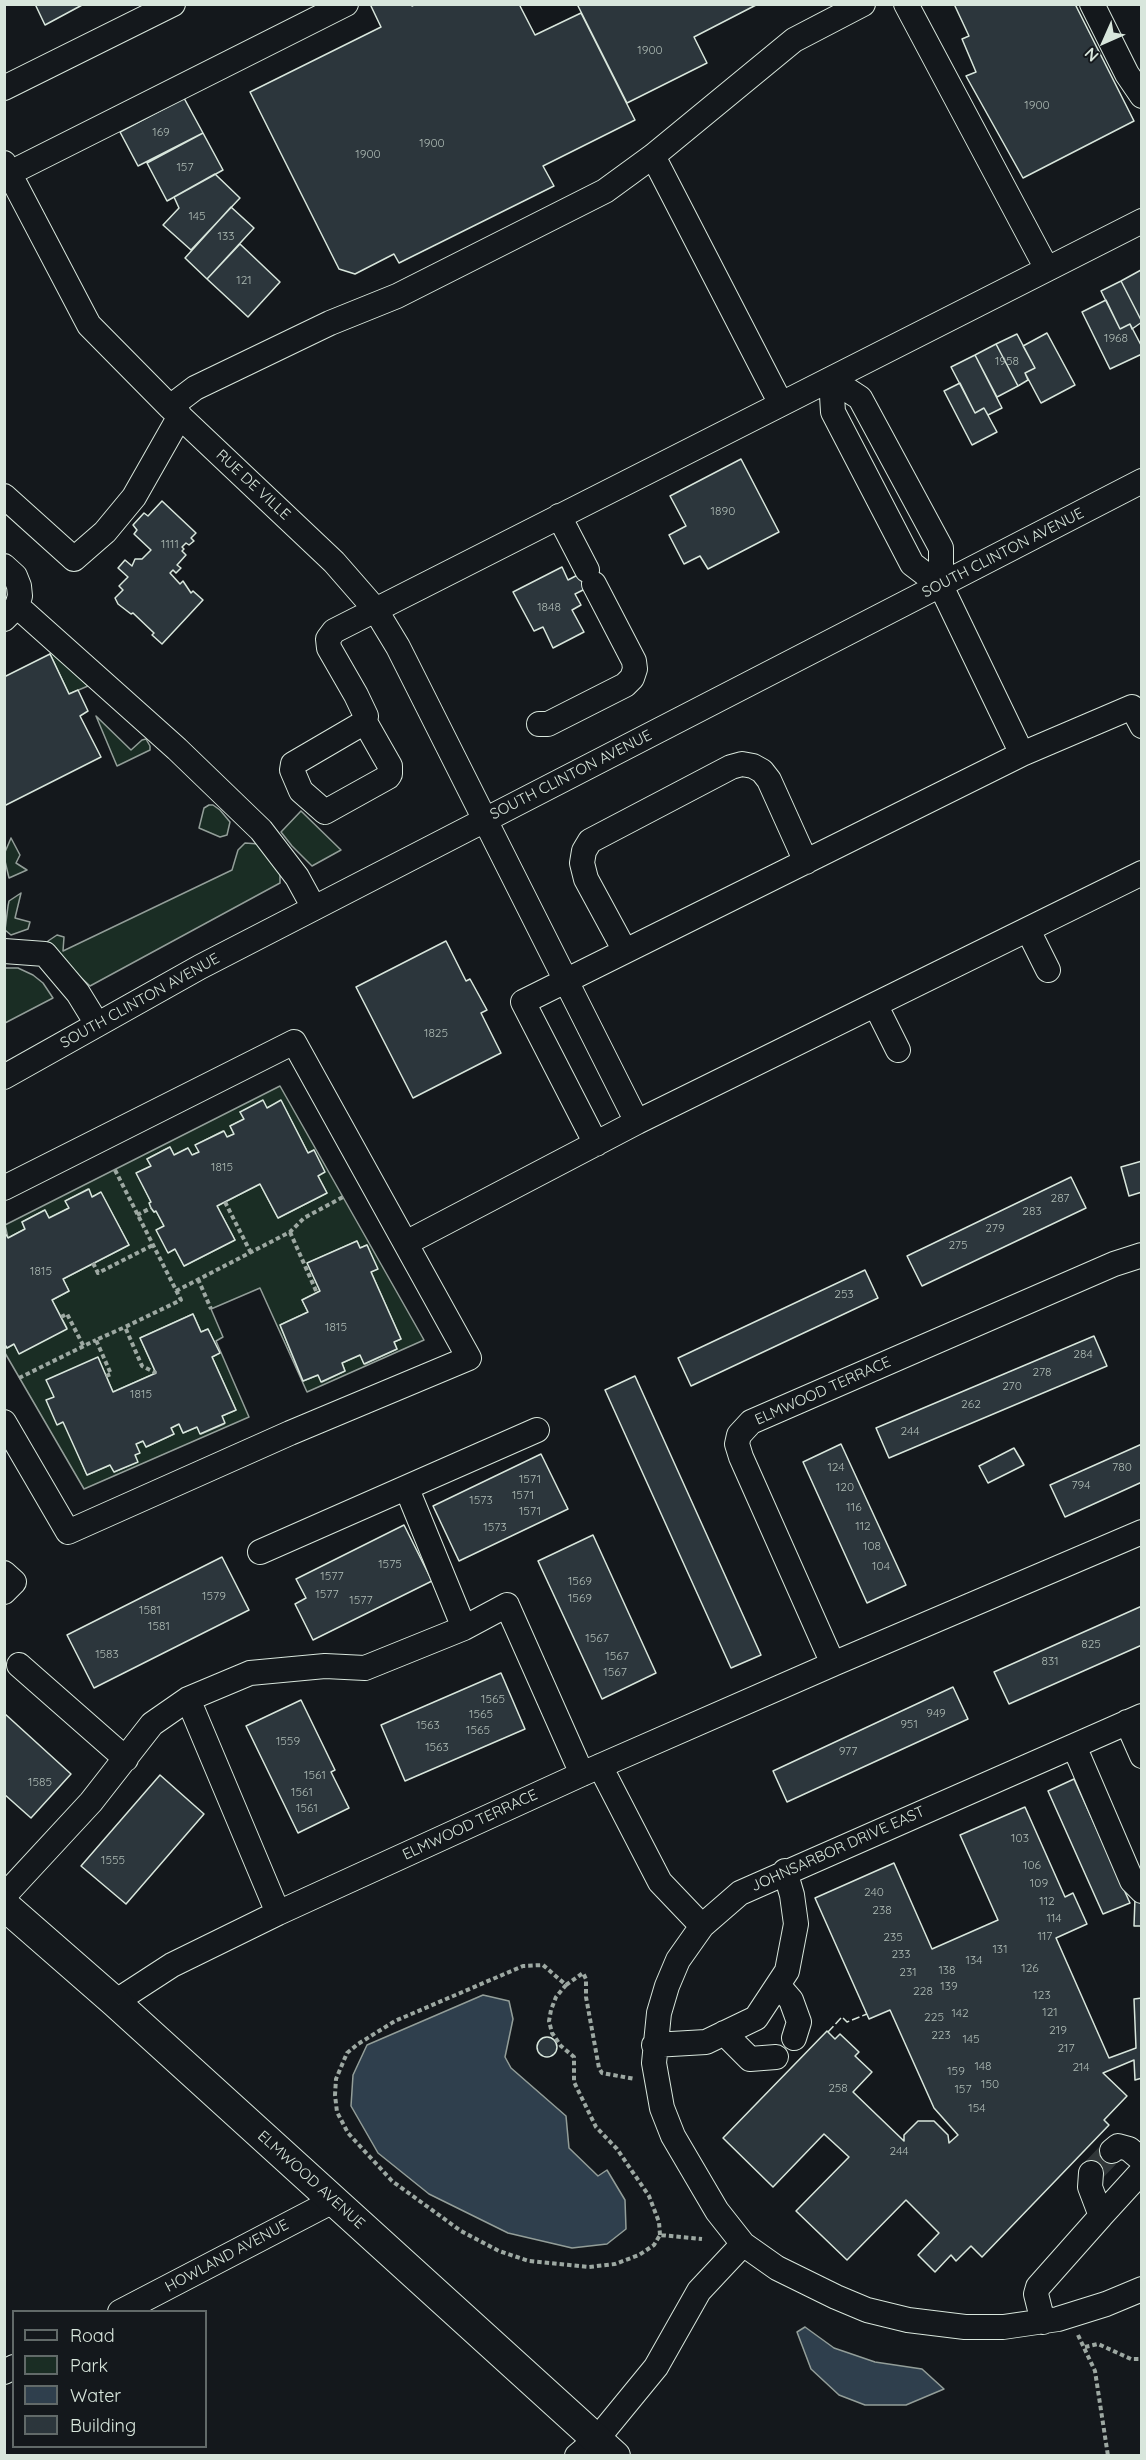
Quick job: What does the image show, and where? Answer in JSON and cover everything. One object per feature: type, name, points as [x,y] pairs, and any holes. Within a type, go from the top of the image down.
[{"type":"main road","name":"ELMWOOD AVENUE","points":[[5,1904],[333,2200],[597,2450]]},
{"type":"street","points":[[4,88],[173,4]]},
{"type":"street","points":[[6,171],[346,4]]},
{"type":"street","points":[[4,496],[74,559],[105,532],[134,497],[175,412],[195,388],[330,323],[397,296],[605,191],[653,156],[794,40],[862,4]]},
{"type":"street","points":[[906,4],[1047,269]]},
{"type":"street","points":[[1092,4],[1127,74],[1142,96]]},
{"type":"street","points":[[653,156],[781,404]]},
{"type":"street","name":"RUE DE VILLE","points":[[6,171],[89,325],[175,412],[334,562],[375,609],[398,647],[637,1122]]},
{"type":"street","points":[[365,722],[366,716],[356,695],[329,648],[328,639],[334,631],[1142,221]]},
{"type":"street","points":[[831,379],[833,412],[912,564],[940,586],[1022,754]]},
{"type":"street","points":[[831,379],[860,398],[941,548],[940,586]]},
{"type":"street","name":"SOUTH CLINTON AVENUE","points":[[4,1077],[191,972],[1142,481]]},
{"type":"street","points":[[539,724],[548,724],[625,685],[632,678],[635,669],[634,661],[559,516]]},
{"type":"street","points":[[4,566],[15,576],[19,586],[11,613],[177,749],[261,830],[297,878],[314,908]]},
{"type":"street","points":[[596,1144],[523,1002],[1022,754],[1138,713]]},
{"type":"street","points":[[624,951],[586,879],[582,863],[584,851],[590,841],[731,767],[741,764],[753,766],[762,771],[769,780],[806,862]]},
{"type":"street","points":[[406,1243],[637,1122],[1142,873]]},
{"type":"street","points":[[1028,930],[1048,970]]},
{"type":"street","points":[[4,951],[45,954],[78,993],[97,1024]]},
{"type":"street","points":[[876,1006],[898,1050]]},
{"type":"street","points":[[4,1188],[294,1042],[469,1358],[290,1433],[68,1532],[8,1434]]},
{"type":"street","name":"ELMWOOD TERRACE","points":[[833,1664],[741,1456],[737,1444],[738,1435],[743,1428],[751,1422],[1114,1264],[1142,1255]]},
{"type":"street","points":[[260,1552],[537,1430]]},
{"type":"street","points":[[407,1489],[464,1628]]},
{"type":"street","name":"ELMWOOD TERRACE","points":[[116,2002],[172,1965],[278,1913],[591,1770],[1142,1532]]},
{"type":"street","points":[[4,1573],[14,1582],[4,1592]]},
{"type":"street","points":[[5,1904],[91,1802],[152,1724],[188,1699],[250,1673],[324,1666],[365,1668],[464,1628],[507,1605],[591,1770],[660,1882],[702,1926]]},
{"type":"street","points":[[19,1665],[126,1759]]},
{"type":"street","points":[[188,1699],[278,1913]]},
{"type":"street","points":[[1134,1719],[1142,1756]]},
{"type":"street","name":"JOHNSARBOR DRIVE EAST","points":[[1134,1719],[785,1871],[740,1893],[702,1926],[678,1960],[658,2013],[654,2046],[656,2079],[662,2108],[673,2136],[717,2211],[743,2244],[777,2268],[836,2298],[867,2310],[908,2320],[965,2328],[1004,2327],[1042,2322],[1106,2304],[1142,2289]]},
{"type":"street","points":[[1074,1746],[1132,1881],[1142,1891]]},
{"type":"street","points":[[654,2046],[706,2042],[756,2018],[787,1971],[796,1924],[792,1895],[785,1871]]},
{"type":"street","points":[[778,1985],[791,2000],[799,2022],[794,2038]]},
{"type":"street","points":[[724,2033],[750,2059],[776,2056]]},
{"type":"street","points":[[1112,2151],[1118,2146],[1129,2150],[1142,2160]]},
{"type":"street","points":[[1042,2322],[1036,2294],[1038,2287],[1142,2171]]},
{"type":"street","points":[[1091,2173],[1090,2187],[1101,2216]]},
{"type":"street","name":"HOWLAND AVENUE","points":[[124,2310],[333,2200]]},
{"type":"street","points":[[597,2450],[656,2367],[699,2291],[743,2244]]},
{"type":"path","points":[[19,1378],[181,1300],[115,1170]]},
{"type":"path","points":[[176,1291],[290,1232],[304,1218],[343,1197]]},
{"type":"path","points":[[225,1202],[251,1252]]},
{"type":"path","points":[[137,1215],[151,1208]]},
{"type":"path","points":[[290,1232],[316,1293]]},
{"type":"path","points":[[93,1263],[98,1273],[153,1245]]},
{"type":"path","points":[[198,1279],[211,1309]]},
{"type":"path","points":[[61,1317],[67,1314],[84,1347]]},
{"type":"path","points":[[125,1327],[142,1366],[156,1373]]},
{"type":"path","points":[[96,1340],[111,1374],[106,1376]]},
{"type":"path","points":[[566,1985],[543,1965],[523,1966],[394,2021],[358,2043],[346,2053],[336,2079],[337,2112],[348,2133],[392,2181],[461,2231],[499,2251],[529,2260],[558,2265],[589,2267],[615,2264],[639,2255],[654,2245],[660,2235],[659,2222],[648,2196],[617,2149],[596,2127],[574,2082],[574,2057],[561,2046],[552,2033],[549,2021],[556,1997],[566,1985],[582,1973],[586,1979],[586,1997],[599,2068],[602,2073],[640,2079]]},
{"type":"path","points":[[660,2235],[702,2239]]},
{"type":"path","points":[[1075,2329],[1095,2371],[1108,2456]]},
{"type":"path","points":[[1085,2347],[1098,2344],[1131,2359],[1142,2359]]},
{"type":"green space","points":[[52,652],[88,686],[69,694],[50,654]]},
{"type":"green space","points":[[96,716],[131,750],[146,739],[150,750],[117,766]]},
{"type":"green space","points":[[209,805],[220,810],[230,822],[227,835],[220,837],[199,828],[204,808]]},
{"type":"green space","points":[[301,811],[341,850],[312,866],[281,832]]},
{"type":"green space","points":[[11,838],[20,855],[16,863],[27,870],[9,878],[5,852]]},
{"type":"green space","points":[[245,843],[259,844],[280,873],[280,883],[90,986],[46,945],[57,935],[64,937],[63,951],[232,870],[238,850]]},
{"type":"green space","points":[[21,893],[15,918],[30,922],[28,929],[11,935],[5,930],[9,901]]},
{"type":"green space","points":[[5,968],[18,968],[33,975],[43,983],[53,998],[5,1023]]},
{"type":"green space","points":[[280,1086],[424,1340],[307,1392],[260,1288],[211,1309],[223,1337],[216,1341],[249,1417],[84,1489],[5,1353],[4,1343],[7,1348],[14,1344],[19,1353],[67,1328],[52,1300],[69,1291],[63,1279],[129,1245],[101,1193],[92,1197],[88,1189],[66,1201],[69,1208],[49,1218],[45,1210],[22,1222],[25,1229],[8,1238],[5,1225]],"holes":[[[281,1101],[308,1153],[314,1150],[318,1176],[327,1193],[278,1218],[260,1184],[217,1206],[235,1240],[184,1266],[175,1249],[169,1252],[157,1230],[164,1226],[156,1211],[154,1212],[151,1208],[151,1202],[137,1173],[151,1166],[147,1159],[170,1147],[174,1155],[188,1148],[192,1155],[199,1152],[196,1145],[223,1131],[227,1137],[234,1134],[230,1126],[244,1119],[240,1112],[267,1108]],[[357,1241],[360,1248],[367,1245],[377,1269],[371,1272],[401,1339],[394,1342],[397,1349],[365,1364],[360,1355],[342,1363],[345,1371],[322,1382],[318,1375],[303,1381],[280,1325],[308,1312],[302,1300],[320,1291],[308,1263]],[[193,1314],[201,1332],[208,1329],[219,1353],[212,1357],[236,1410],[222,1416],[224,1424],[201,1434],[197,1427],[183,1433],[179,1424],[171,1428],[174,1434],[146,1447],[143,1441],[136,1444],[137,1462],[114,1472],[110,1465],[87,1475],[54,1397],[98,1358],[113,1392],[156,1373],[140,1338]]]},
{"type":"water","points":[[483,1995],[509,2001],[513,2019],[505,2057],[511,2068],[566,2116],[569,2148],[598,2176],[607,2170],[625,2200],[626,2229],[607,2244],[572,2248],[508,2233],[429,2194],[378,2153],[351,2106],[353,2075],[367,2045]]},
{"type":"water","points":[[805,2327],[834,2348],[875,2362],[922,2369],[944,2389],[906,2405],[865,2405],[839,2395],[811,2369],[797,2332]]},
{"type":"building","points":[[35,4],[84,4],[45,25]]},
{"type":"building","points":[[370,4],[411,4],[412,6],[416,4],[519,4],[535,35],[581,13],[635,120],[543,166],[554,186],[399,263],[394,254],[355,274],[339,269],[250,92],[381,27]]},
{"type":"building","points":[[577,4],[758,4],[694,37],[707,63],[627,103]]},
{"type":"building","points":[[954,4],[1075,4],[1134,121],[1023,178],[966,76],[976,72],[962,39],[969,36]]},
{"type":"building","points":[[184,98],[203,133],[138,166],[120,132]]},
{"type":"building","points":[[203,133],[223,170],[167,201],[147,163]]},
{"type":"building","points":[[215,174],[240,198],[191,250],[163,225],[179,208],[174,197]]},
{"type":"building","points":[[231,207],[254,228],[207,279],[185,258]]},
{"type":"building","points":[[240,244],[280,282],[248,317],[207,279]]},
{"type":"building","points":[[1142,271],[1142,322],[1121,281]]},
{"type":"building","points":[[1121,281],[1142,322],[1132,329],[1130,324],[1120,329],[1101,291]]},
{"type":"building","points":[[1106,300],[1120,329],[1130,324],[1142,347],[1142,354],[1110,369],[1082,312]]},
{"type":"building","points":[[1047,333],[1075,385],[1041,403],[1025,373],[1035,368],[1023,346]]},
{"type":"building","points":[[1017,334],[1035,368],[1025,373],[1028,380],[1018,386],[996,344]]},
{"type":"building","points":[[996,344],[1018,386],[997,397],[975,355]]},
{"type":"building","points":[[975,355],[1002,408],[988,415],[984,408],[975,413],[951,367]]},
{"type":"building","points":[[960,383],[975,413],[984,408],[997,432],[972,445],[944,391]]},
{"type":"building","points":[[741,459],[779,532],[708,569],[700,556],[684,564],[669,535],[686,526],[670,496]]},
{"type":"building","points":[[162,501],[196,533],[191,538],[194,541],[182,547],[186,555],[177,565],[181,568],[176,573],[173,570],[170,573],[180,584],[183,581],[191,593],[193,591],[203,600],[162,644],[152,635],[154,633],[133,613],[131,614],[118,604],[115,598],[123,590],[119,586],[128,577],[118,568],[125,560],[132,566],[135,559],[142,559],[151,550],[134,534],[137,530],[133,525],[144,513],[148,516]]},
{"type":"building","points":[[595,566],[603,580],[575,594],[581,605],[572,610],[584,632],[553,648],[543,627],[534,631],[513,592],[562,567],[568,580]]},
{"type":"building","points":[[50,654],[69,694],[78,690],[88,711],[80,716],[101,757],[4,806],[4,677]]},
{"type":"building","points":[[446,941],[466,981],[470,979],[487,1010],[481,1013],[501,1053],[413,1098],[356,987]]},
{"type":"building","points":[[263,1100],[267,1108],[281,1100],[308,1153],[314,1150],[325,1172],[318,1176],[327,1193],[278,1218],[260,1184],[217,1206],[235,1240],[184,1266],[175,1249],[168,1253],[156,1230],[164,1226],[156,1211],[154,1212],[151,1208],[149,1203],[151,1202],[136,1173],[151,1166],[147,1159],[170,1147],[174,1155],[188,1148],[192,1155],[199,1152],[195,1145],[224,1131],[227,1137],[234,1134],[230,1126],[244,1119],[240,1112]]},
{"type":"building","points":[[1142,1161],[1142,1192],[1129,1196],[1121,1167]]},
{"type":"building","points":[[1071,1177],[1086,1208],[922,1286],[907,1256]]},
{"type":"building","points":[[89,1189],[92,1197],[101,1192],[129,1245],[63,1279],[69,1291],[52,1300],[67,1329],[19,1354],[14,1344],[7,1348],[4,1343],[4,1231],[8,1238],[25,1229],[22,1222],[45,1210],[49,1218],[69,1208],[65,1201]]},
{"type":"building","points":[[357,1241],[360,1248],[367,1245],[378,1269],[371,1272],[401,1339],[394,1342],[397,1349],[364,1364],[360,1355],[342,1363],[345,1371],[321,1382],[318,1375],[303,1381],[280,1325],[308,1312],[302,1300],[320,1291],[307,1263]]},
{"type":"building","points":[[865,1270],[878,1298],[691,1386],[678,1358]]},
{"type":"building","points":[[193,1314],[201,1332],[208,1329],[220,1353],[212,1357],[236,1410],[222,1416],[225,1423],[200,1434],[197,1427],[183,1433],[179,1424],[171,1428],[174,1434],[146,1447],[143,1441],[136,1444],[140,1453],[135,1455],[138,1462],[114,1472],[110,1465],[87,1475],[63,1422],[57,1425],[46,1400],[54,1397],[46,1380],[98,1357],[113,1392],[156,1373],[140,1338]]},
{"type":"building","points":[[1094,1336],[1107,1366],[889,1458],[876,1428]]},
{"type":"building","points":[[635,1376],[761,1655],[731,1668],[605,1390]]},
{"type":"building","points":[[841,1444],[906,1585],[867,1603],[803,1462]]},
{"type":"building","points":[[1142,1444],[1142,1482],[1065,1517],[1050,1485]]},
{"type":"building","points":[[1014,1448],[1024,1465],[988,1483],[979,1466]]},
{"type":"building","points":[[541,1454],[568,1509],[459,1561],[433,1506]]},
{"type":"building","points":[[404,1525],[432,1581],[313,1640],[295,1604],[306,1598],[296,1579]]},
{"type":"building","points":[[593,1535],[656,1673],[602,1699],[538,1561]]},
{"type":"building","points":[[222,1557],[249,1610],[94,1688],[67,1635]]},
{"type":"building","points":[[1142,1606],[1142,1645],[1009,1704],[994,1672]]},
{"type":"building","points":[[501,1673],[525,1729],[405,1781],[381,1725]]},
{"type":"building","points":[[953,1687],[968,1719],[787,1802],[773,1771]]},
{"type":"building","points":[[301,1700],[335,1770],[331,1772],[349,1808],[298,1833],[246,1726]]},
{"type":"building","points":[[4,1713],[71,1774],[31,1818],[4,1794]]},
{"type":"building","points":[[160,1775],[204,1814],[126,1904],[81,1866]]},
{"type":"building","points":[[1074,1779],[1130,1903],[1103,1914],[1048,1791]]},
{"type":"building","points":[[1025,1807],[1065,1897],[1073,1893],[1087,1924],[1056,1938],[1109,2058],[1136,2048],[1134,1999],[1142,1998],[1142,2078],[1135,2080],[1134,2060],[1103,2073],[1127,2096],[1104,2120],[1109,2125],[982,2257],[971,2246],[956,2261],[951,2255],[935,2272],[918,2255],[939,2233],[906,2200],[847,2260],[796,2211],[849,2157],[824,2134],[773,2187],[723,2138],[827,2031],[835,2039],[840,2034],[859,2052],[855,2056],[872,2072],[853,2092],[904,2141],[904,2135],[918,2121],[934,2121],[948,2135],[949,2143],[958,2135],[934,2108],[890,2010],[869,2019],[815,1898],[894,1863],[932,1949],[998,1920],[960,1835]]},
{"type":"building","points":[[1135,1898],[1142,1898],[1142,1926],[1134,1926]]},
{"type":"building","points":[[543,2037],[551,2037],[557,2043],[557,2051],[551,2057],[543,2057],[537,2051],[537,2043]]},
{"type":"tunnel","points":[[1091,2173],[1112,2151]]},
{"type":"fence","points":[[828,2032],[842,2017],[847,2022],[867,2014]]}]
